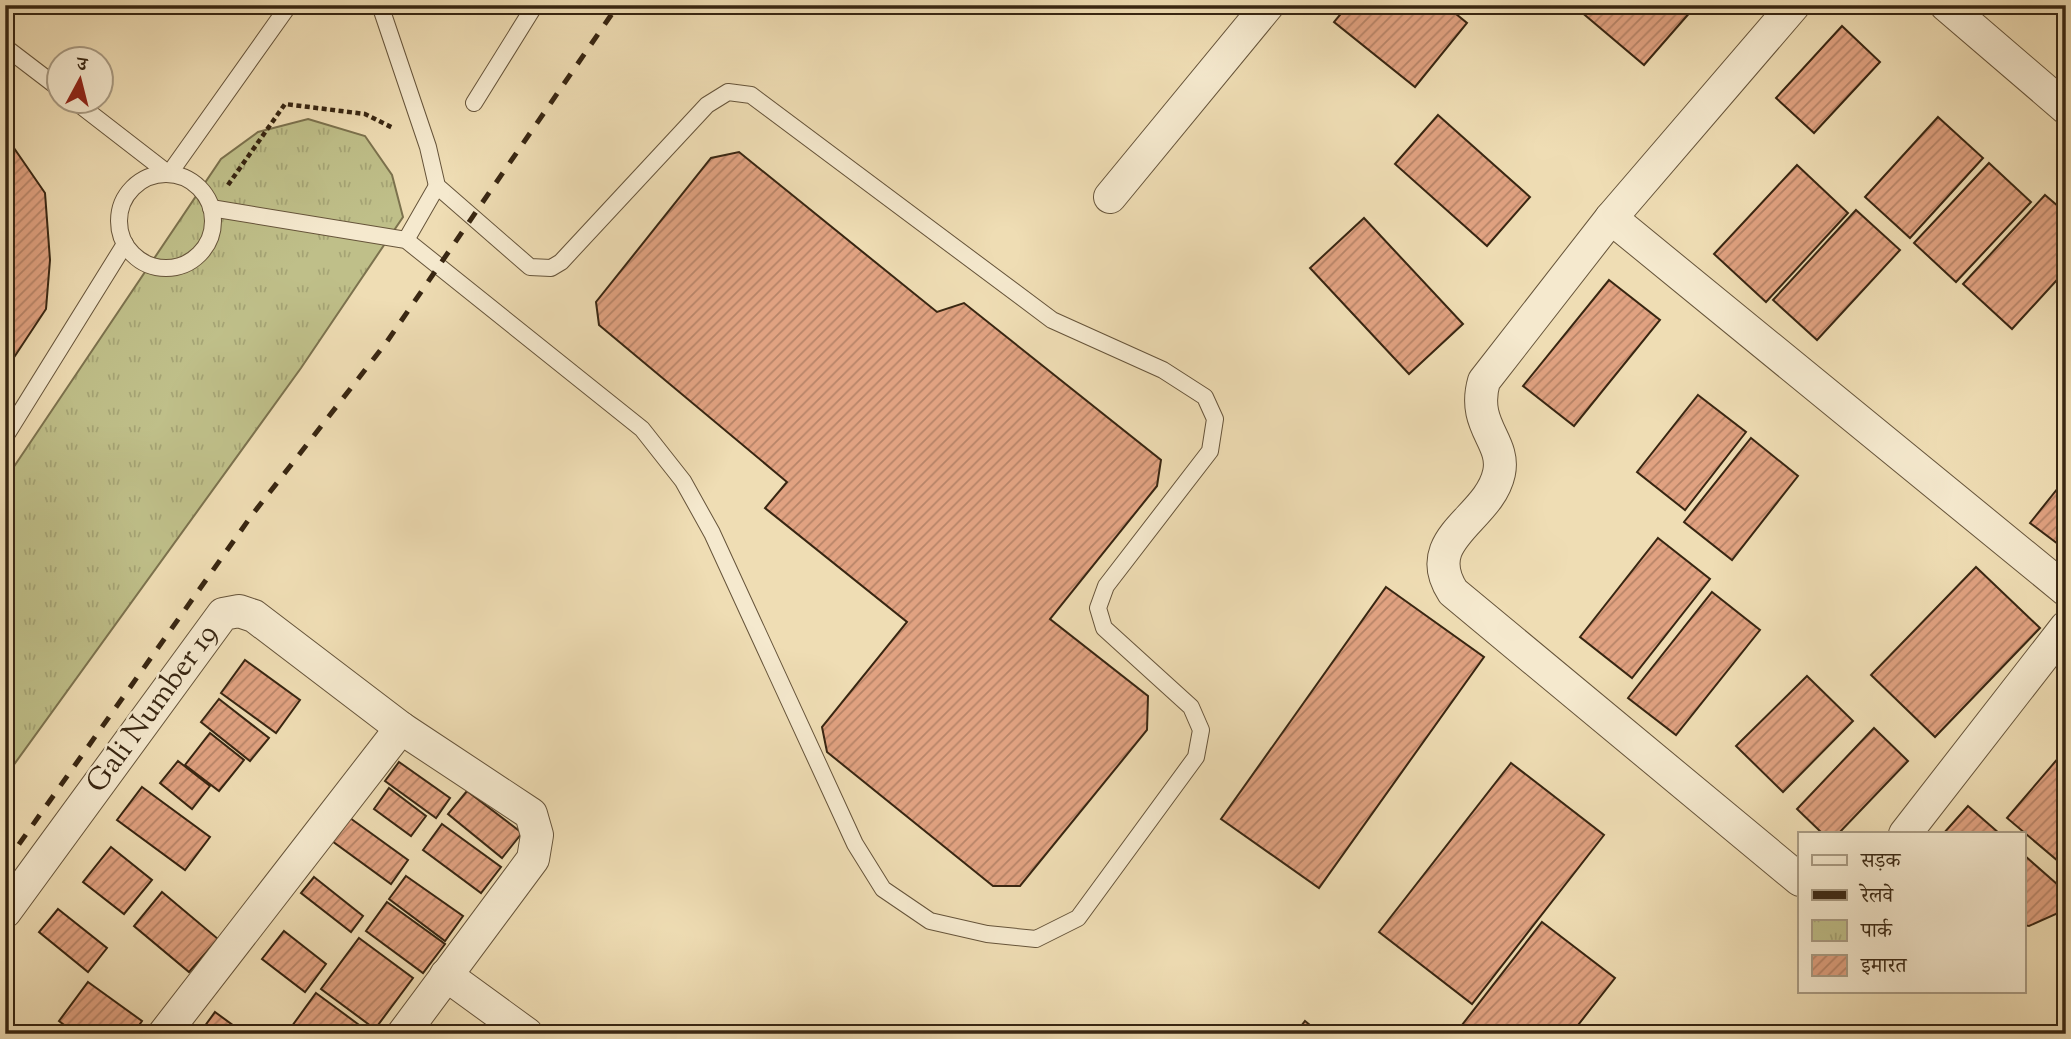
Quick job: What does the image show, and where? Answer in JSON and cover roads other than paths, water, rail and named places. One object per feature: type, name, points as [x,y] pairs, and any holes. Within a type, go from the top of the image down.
[{"type":"street","points":[[1110,197],[1268,5]]},
{"type":"street","points":[[1794,5],[1611,218],[1484,381],[1479,398],[1482,419],[1497,451],[1499,472],[1490,492],[1451,541],[1442,559],[1443,576],[1453,592],[1798,878]]},
{"type":"street","points":[[1946,5],[2066,108]]},
{"type":"street","points":[[1611,218],[2066,590]]},
{"type":"street","name":"Gali Number 19","points":[[5,912],[223,614],[239,611],[254,616],[401,728]]},
{"type":"street","points":[[1907,832],[2066,627]]},
{"type":"street","points":[[164,1034],[401,728],[531,814],[537,835],[533,859],[403,1034]]},
{"type":"street","points":[[446,975],[527,1034]]},
{"type":"lane","points":[[169,174],[289,5]]},
{"type":"lane","points":[[211,208],[405,240],[642,429],[683,481],[712,533],[855,844],[883,889],[930,921],[987,934],[1036,939],[1078,918],[1196,757],[1201,730],[1191,707],[1104,628],[1098,608],[1106,586],[1210,451],[1216,419],[1205,397],[1163,370],[1052,320],[751,95],[728,92],[707,105],[561,262],[551,268],[530,267],[437,186],[428,147],[380,5]]},
{"type":"lane","points":[[474,103],[535,5]]},
{"type":"lane","points":[[5,47],[46,78]]},
{"type":"lane","points":[[94,116],[169,174]]},
{"type":"lane","points":[[169,174],[185,178],[199,187],[211,208],[213,232],[206,248],[183,266],[167,269],[152,267],[139,261],[125,244],[118,223],[120,207],[126,194],[138,182],[169,174]]},
{"type":"lane","points":[[405,240],[437,186]]},
{"type":"lane","points":[[5,437],[125,244]]},
{"type":"railway","points":[[5,864],[252,515],[386,343],[618,5]]}]
